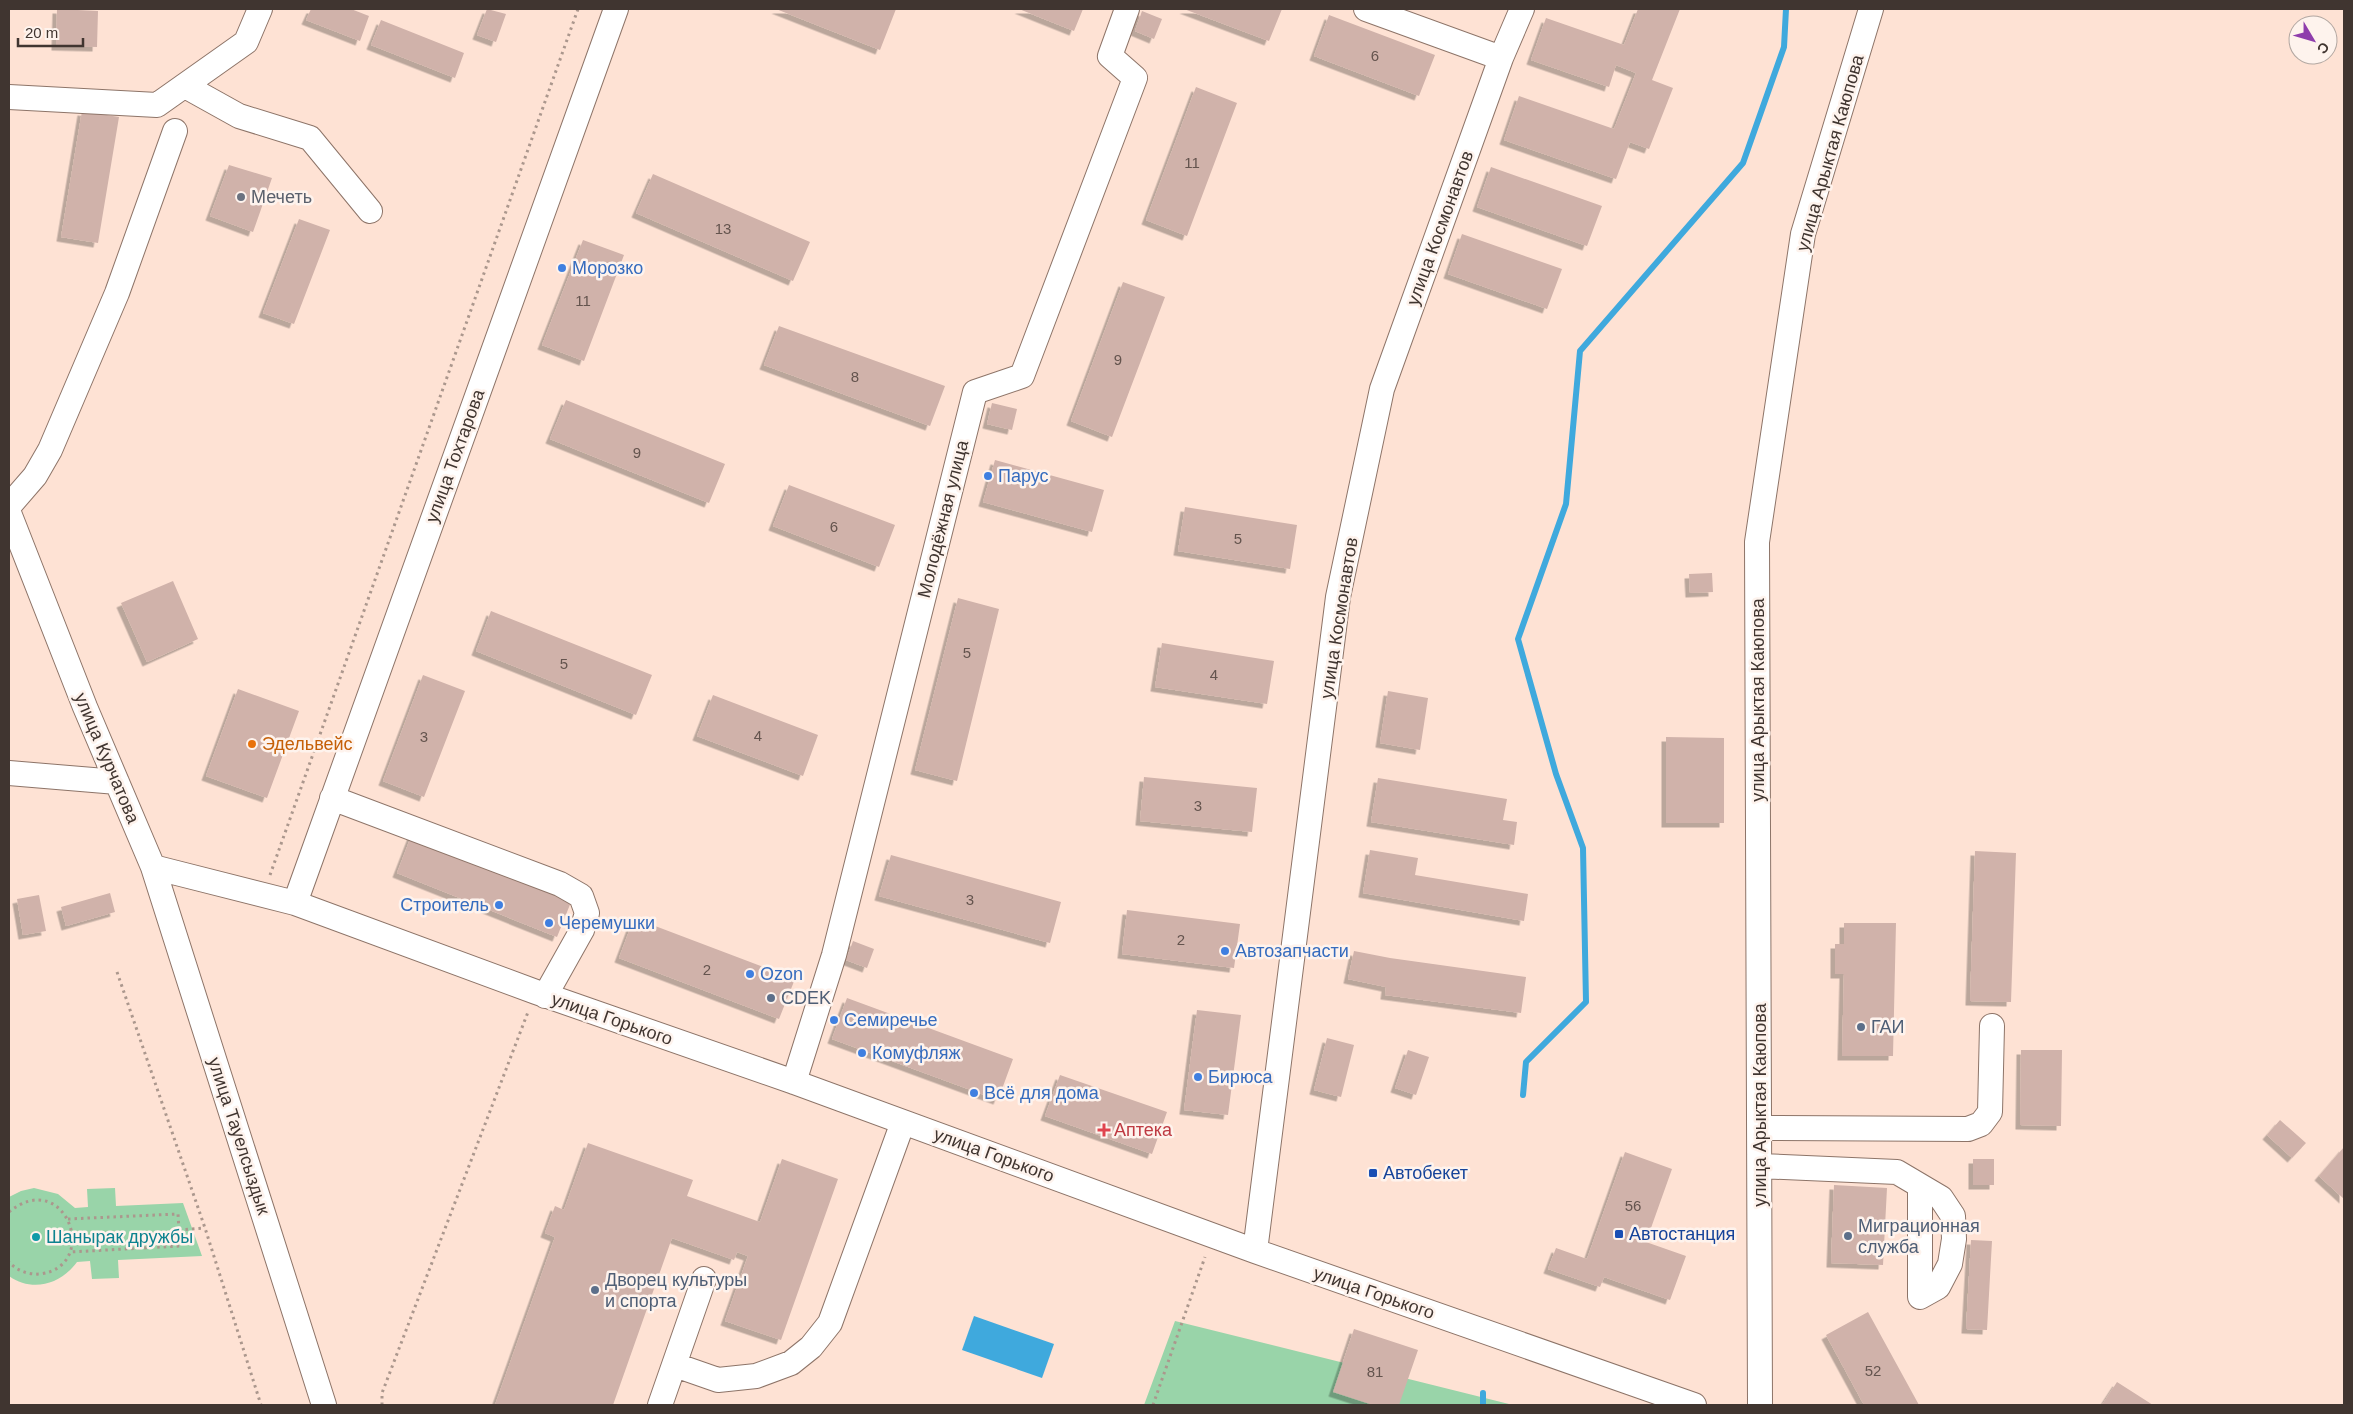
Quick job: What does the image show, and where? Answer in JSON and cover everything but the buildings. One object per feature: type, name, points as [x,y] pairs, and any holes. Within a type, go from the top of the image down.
[{"type":"street","points":[[9,97],[157,106],[246,42],[260,9]]},
{"type":"street","name":"улица Тохтарова","points":[[294,903],[616,9]]},
{"type":"street","name":"Молодёжная улица","points":[[794,1082],[834,955],[975,392],[1022,376],[1135,78],[1110,56],[1127,9]]},
{"type":"street","points":[[1366,9],[1502,58]]},
{"type":"street","name":"улица Космонавтов","points":[[1256,1251],[1338,597],[1382,389],[1502,58],[1522,9]]},
{"type":"street","name":"улица Арыктая Каюпова","points":[[1760,1405],[1758,542],[1803,234],[1871,9]]},
{"type":"street","points":[[184,86],[239,116],[310,138],[370,211]]},
{"type":"street","points":[[9,506],[35,476],[50,450],[116,293],[175,132]]},
{"type":"street","name":"улица Курчатова","points":[[9,513],[117,782],[154,867]]},
{"type":"street","points":[[9,772],[117,782]]},
{"type":"street","points":[[332,798],[560,884],[581,896],[587,912],[582,930],[540,994]]},
{"type":"street","points":[[154,867],[294,903]]},
{"type":"street","name":"улица Тауелсыздык","points":[[154,867],[324,1405]]},
{"type":"street","name":"улица Горького","points":[[294,903],[540,994],[794,1082],[1657,1399],[1694,1405]]},
{"type":"street","points":[[1760,1128],[1968,1128],[1981,1124],[1990,1112],[1992,1026]]},
{"type":"street","points":[[675,1365],[718,1380],[756,1376],[791,1363],[811,1347],[830,1323],[902,1122]]},
{"type":"street","points":[[1760,1166],[1897,1172],[1920,1186]]},
{"type":"street","points":[[660,1405],[704,1279]]},
{"type":"path","points":[[263,894],[578,9]]},
{"type":"path","points":[[117,972],[205,1228],[261,1405]]},
{"type":"path","points":[[382,1405],[382,1393],[540,994]]},
{"type":"path","points":[[9,1212],[25,1202],[44,1201],[61,1209],[68,1219],[73,1235],[70,1252],[56,1268],[38,1274],[19,1270],[9,1262]]},
{"type":"path","points":[[68,1219],[178,1214],[180,1246],[70,1252]]},
{"type":"path","points":[[179,1230],[205,1228]]},
{"type":"path","points":[[1153,1405],[1213,1235]]},
{"type":"green space","points":[[34,1188],[58,1194],[75,1208],[88,1207],[87,1189],[115,1188],[116,1206],[183,1203],[202,1256],[118,1260],[119,1278],[92,1279],[90,1261],[77,1262],[63,1276],[46,1284],[37,1285],[18,1281],[9,1276],[9,1197],[21,1191]]},
{"type":"green space","points":[[1175,1321],[1513,1405],[1144,1405]]},
{"type":"water","points":[[974,1316],[1054,1344],[1042,1378],[962,1350]]},
{"type":"waterway","points":[[1523,1095],[1526,1062],[1586,1002],[1583,848],[1556,774],[1518,639],[1566,504],[1580,351],[1743,163],[1784,47],[1786,9]]},
{"type":"waterway","points":[[1483,1393],[1483,1405]]},
{"type":"place","name":"Мечеть","points":[[241,197]]},
{"type":"place","name":"Морозко","points":[[562,268]]},
{"type":"place","name":"Парус","points":[[988,476]]},
{"type":"place","name":"Эдельвейс","points":[[252,744]]},
{"type":"place","name":"Строитель","points":[[499,905]]},
{"type":"place","name":"Черемушки","points":[[549,923]]},
{"type":"place","name":"Автозапчасти","points":[[1225,951]]},
{"type":"place","name":"Ozon","points":[[750,974]]},
{"type":"place","name":"CDEK","points":[[771,998]]},
{"type":"place","name":"Семиречье","points":[[834,1020]]},
{"type":"place","name":"ГАИ","points":[[1861,1027]]},
{"type":"place","name":"Комуфляж","points":[[862,1053]]},
{"type":"place","name":"Бирюса","points":[[1198,1077]]},
{"type":"place","name":"Всё для дома","points":[[974,1093]]},
{"type":"place","name":"Аптека","points":[[1104,1130]]},
{"type":"place","name":"Автобекет","points":[[1373,1173]]},
{"type":"place","name":"Автостанция","points":[[1619,1234]]},
{"type":"place","name":"Миграционная служба","points":[[1848,1236]]},
{"type":"place","name":"Шанырак дружбы","points":[[36,1237]]},
{"type":"place","name":"Дворец культуры и спорта","points":[[595,1290]]}]
